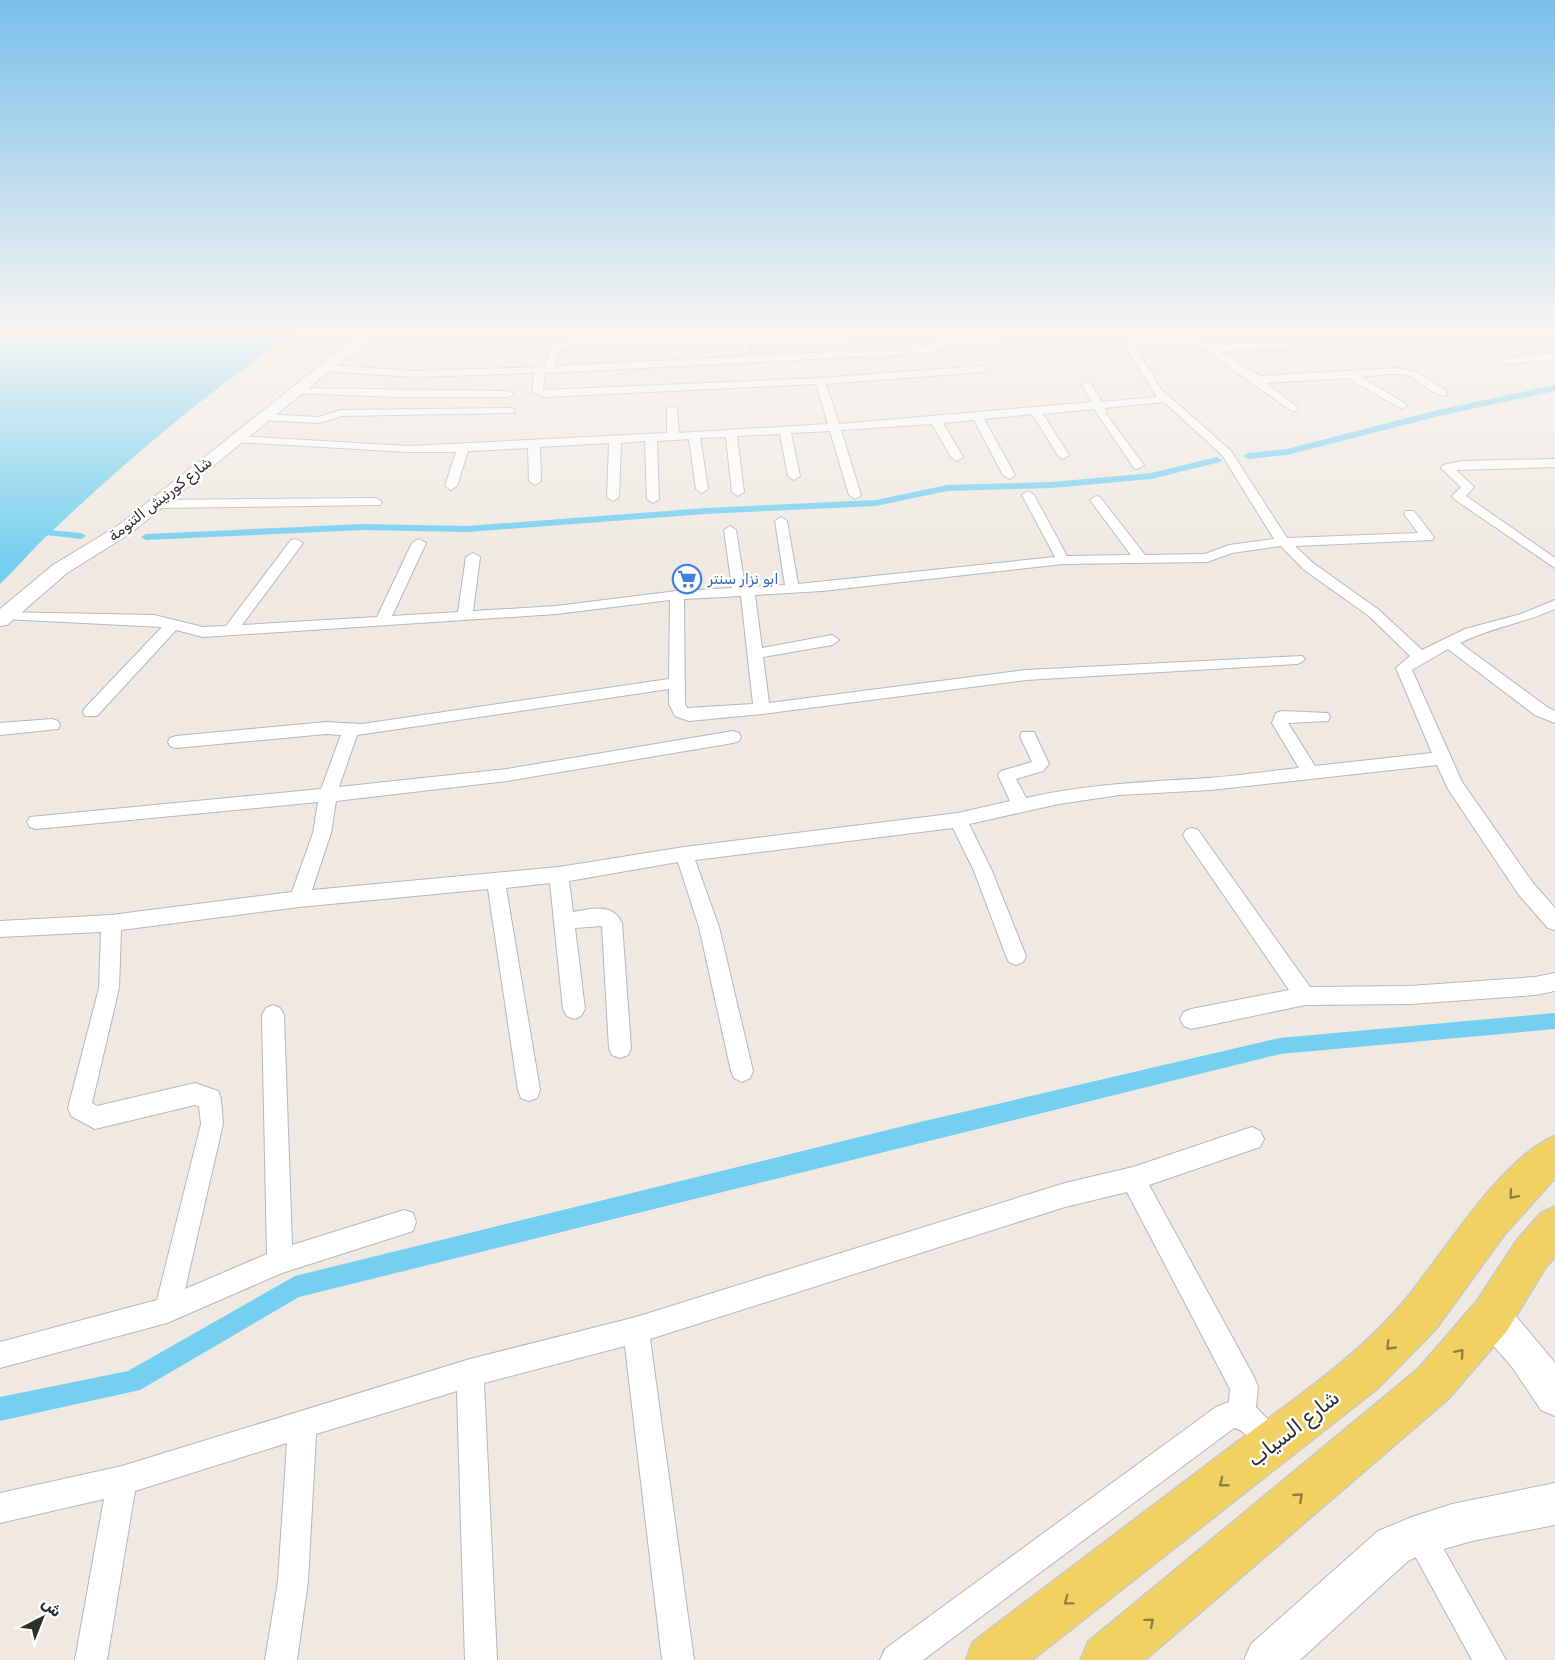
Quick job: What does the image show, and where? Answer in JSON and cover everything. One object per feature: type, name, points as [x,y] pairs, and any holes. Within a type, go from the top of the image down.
[{"type":"main road","name":"شارع السياب","points":[[991,1660],[1224,1482],[1256,1428],[1363,1373],[1420,1315],[1490,1221],[1539,1167],[1555,1155]]},
{"type":"main road","points":[[1106,1660],[1433,1384],[1492,1316],[1531,1254],[1555,1227]]},
{"type":"street","name":"شارع كورنيش التنومة","points":[[3,617],[60,569],[125,529],[276,406]]},
{"type":"street","points":[[827,406],[855,495]]},
{"type":"street","points":[[236,439],[408,449],[463,448],[936,420],[1072,406]]},
{"type":"street","points":[[1099,406],[1101,414],[1138,465]]},
{"type":"street","points":[[1174,406],[1227,453],[1284,542],[1308,566],[1374,613],[1420,657]]},
{"type":"street","points":[[1290,406],[1293,409]]},
{"type":"street","points":[[672,409],[673,436]]},
{"type":"street","points":[[1035,410],[1063,455]]},
{"type":"street","points":[[263,417],[319,420],[341,413],[510,411]]},
{"type":"street","points":[[977,416],[1009,475]]},
{"type":"street","points":[[936,420],[957,457]]},
{"type":"street","points":[[784,430],[794,476]]},
{"type":"street","points":[[731,433],[738,492]]},
{"type":"street","points":[[694,435],[702,489]]},
{"type":"street","points":[[651,437],[653,500]]},
{"type":"street","points":[[613,497],[615,439]]},
{"type":"street","points":[[534,443],[535,481]]},
{"type":"street","points":[[451,486],[463,448]]},
{"type":"street","points":[[1555,463],[1462,465],[1448,468],[1468,487],[1458,496],[1555,564]]},
{"type":"street","points":[[1028,495],[1063,560]]},
{"type":"street","points":[[1096,500],[1140,558]]},
{"type":"street","points":[[156,504],[376,502]]},
{"type":"street","points":[[3,617],[154,620],[203,632],[556,610],[677,594],[792,588],[1063,560],[1207,558],[1229,549],[1284,542],[1427,537],[1410,514]]},
{"type":"street","points":[[781,521],[792,588]]},
{"type":"street","points":[[730,530],[755,654],[762,709]]},
{"type":"street","points":[[231,630],[296,543]]},
{"type":"street","points":[[382,621],[419,543]]},
{"type":"street","points":[[465,616],[473,557]]},
{"type":"street","points":[[677,594],[677,704],[681,711],[688,744]]},
{"type":"street","points":[[1555,604],[1526,617],[1470,632],[1420,657],[1404,668],[1454,784],[1526,889],[1555,922]]},
{"type":"street","points":[[91,712],[171,626]]},
{"type":"street","points":[[755,654],[831,640]]},
{"type":"street","points":[[1449,642],[1541,711],[1555,717]]},
{"type":"street","points":[[681,711],[689,715],[762,709],[1026,675],[1297,659]]},
{"type":"street","points":[[176,742],[326,728],[362,730],[677,683]]},
{"type":"street","points":[[1311,773],[1280,723],[1282,717],[1322,717]]},
{"type":"street","points":[[0,729],[52,725]]},
{"type":"street","points":[[299,899],[322,833],[328,795],[351,729]]},
{"type":"street","points":[[1021,806],[1008,781],[1007,774],[1041,764],[1028,736]]},
{"type":"street","points":[[36,822],[328,795],[507,775],[733,737]]},
{"type":"street","points":[[0,929],[111,923],[299,899],[559,875],[684,854],[958,820],[1059,797],[1119,789],[1210,784],[1443,758]]},
{"type":"street","points":[[958,820],[982,871],[1016,956]]},
{"type":"street","points":[[1192,835],[1305,996]]},
{"type":"street","points":[[684,854],[709,927],[742,1071]]},
{"type":"street","points":[[559,875],[574,1009]]},
{"type":"street","points":[[496,882],[529,1090]]},
{"type":"street","points":[[564,921],[605,916],[612,923],[620,1048]]},
{"type":"street","points":[[111,923],[109,988],[79,1108],[95,1118],[195,1094],[210,1099],[212,1124],[167,1310]]},
{"type":"street","points":[[1191,1019],[1305,996],[1410,995],[1535,986],[1555,982]]},
{"type":"street","points":[[273,1014],[280,1261]]},
{"type":"street","points":[[0,1508],[122,1480],[470,1373],[636,1330],[1065,1195],[1133,1179],[1252,1139]]},
{"type":"street","points":[[1133,1179],[1244,1387],[1256,1428]]},
{"type":"street","points":[[0,1355],[167,1310],[280,1261],[404,1222]]},
{"type":"street","points":[[1492,1316],[1525,1354],[1555,1396]]},
{"type":"street","points":[[636,1330],[678,1660]]},
{"type":"street","points":[[470,1373],[481,1660]]},
{"type":"street","points":[[896,1660],[1226,1417],[1233,1413],[1256,1428]]},
{"type":"street","points":[[281,1660],[293,1581],[302,1426]]},
{"type":"street","points":[[91,1660],[122,1480]]},
{"type":"street","points":[[1267,1660],[1393,1546],[1418,1534],[1467,1521],[1555,1504]]},
{"type":"street","points":[[1418,1534],[1490,1660]]},
{"type":"water","points":[[0,406],[194,406],[110,477],[44,538],[0,584]]},
{"type":"waterway","points":[[1248,456],[1287,452],[1469,406]]},
{"type":"waterway","points":[[146,537],[363,527],[467,529],[706,511],[876,503],[947,488],[1052,485],[1151,476],[1217,460]]},
{"type":"waterway","points":[[50,533],[81,536]]},
{"type":"waterway","points":[[0,1409],[132,1382],[295,1287],[920,1132],[1280,1046],[1555,1021]]},
{"type":"place","name":"ابو نزار سنتر","points":[[687,579]]}]
